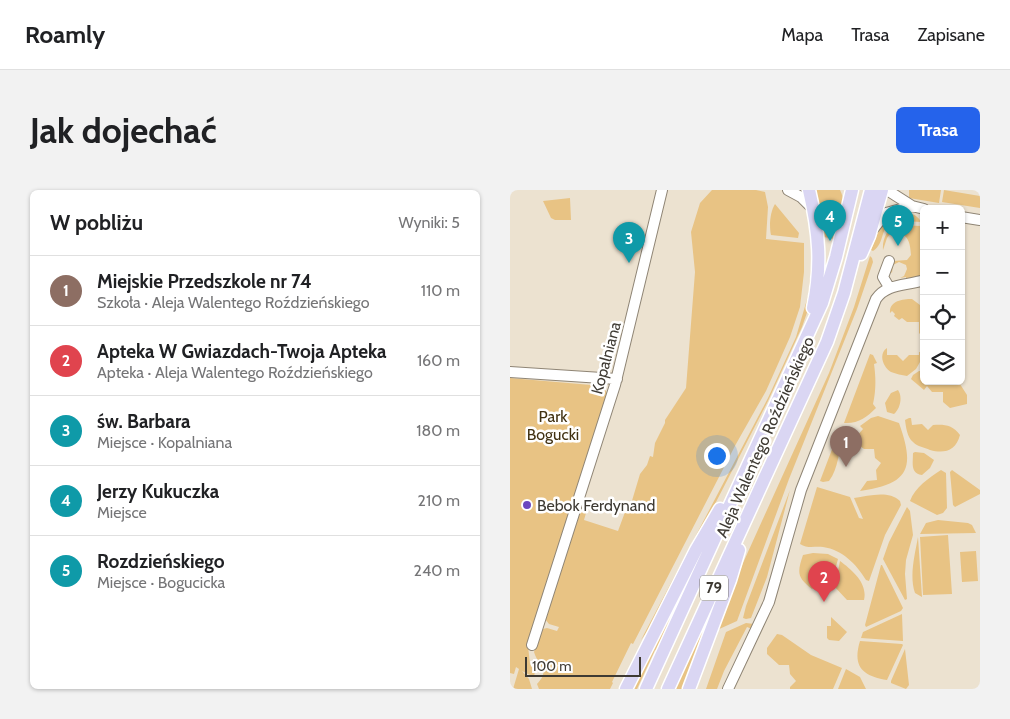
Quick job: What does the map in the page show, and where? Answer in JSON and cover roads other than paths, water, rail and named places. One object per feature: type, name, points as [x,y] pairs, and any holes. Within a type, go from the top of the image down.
[{"type":"main road","points":[[808,333],[819,268],[818,236],[809,190]]},
{"type":"main road","name":"Aleja Walentego Roździeńskiego","points":[[646,689],[822,303],[830,280],[852,190]]},
{"type":"main road","name":"Aleja Walentego Roździeńskiego","points":[[668,689],[827,342],[844,293],[870,190]]},
{"type":"main road","name":"79","points":[[844,293],[869,236],[882,190]]},
{"type":"main road","points":[[626,689],[696,550],[757,444]]},
{"type":"main road","points":[[689,689],[730,580],[761,486]]},
{"type":"street","name":"Kopalniana","points":[[532,646],[617,379],[662,190]]},
{"type":"street","points":[[788,190],[801,197],[814,209]]},
{"type":"street","points":[[887,190],[912,206],[920,208]]},
{"type":"street","points":[[869,236],[878,220],[886,213],[895,209],[912,206]]},
{"type":"street","points":[[965,218],[980,220]]},
{"type":"street","points":[[889,261],[883,277],[889,287]]},
{"type":"street","points":[[728,689],[769,602],[801,490],[877,297],[889,287],[920,281]]},
{"type":"street","points":[[510,372],[617,379]]},
{"type":"place","name":"Jerzy Kukuczka","points":[[830,241]]},
{"type":"place","name":"Rozdzieńskiego","points":[[898,246]]},
{"type":"place","name":"św. Barbara","points":[[629,263]]},
{"type":"place","name":"Miejskie Przedszkole nr 74","points":[[846,467]]},
{"type":"place","name":"Bebok Ferdynand","points":[[527,505]]},
{"type":"place","name":"Apteka W Gwiazdach-Twoja Apteka","points":[[824,602]]},
{"type":"park label","name":"Park Bogucki","points":[[553,425]]}]
